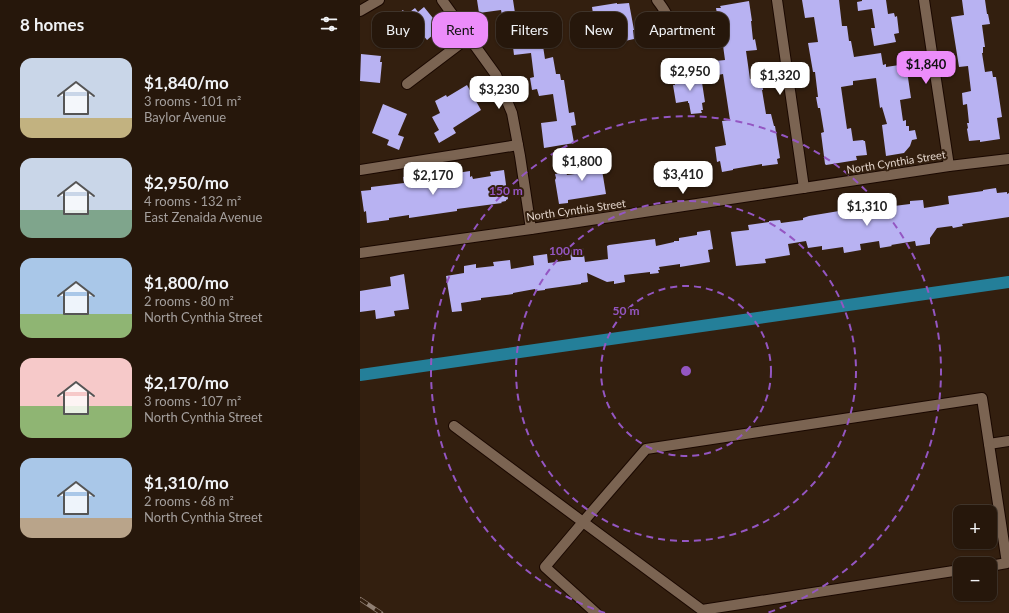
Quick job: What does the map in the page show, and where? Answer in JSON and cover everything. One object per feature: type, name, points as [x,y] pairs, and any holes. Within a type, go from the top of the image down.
[{"type":"street","points":[[360,10],[379,0]]},
{"type":"street","points":[[442,0],[451,12]]},
{"type":"street","points":[[658,0],[667,12]]},
{"type":"street","points":[[777,0],[804,188]]},
{"type":"street","points":[[924,0],[949,166]]},
{"type":"street","points":[[407,84],[456,48]]},
{"type":"street","points":[[476,48],[496,75],[512,113],[531,229]]},
{"type":"street","points":[[360,170],[518,145]]},
{"type":"street","name":"North Cynthia Street","points":[[360,253],[531,229],[949,166],[1009,159]]},
{"type":"street","points":[[596,613],[545,567],[646,449],[982,398],[1007,563],[997,565]]},
{"type":"street","points":[[454,426],[702,610],[953,571]]},
{"type":"street","points":[[989,444],[1009,441]]},
{"type":"building","points":[[477,0],[513,0],[515,12],[501,12],[501,10],[479,12]]},
{"type":"building","points":[[802,0],[839,0],[842,26],[847,26],[849,41],[851,41],[854,57],[881,53],[883,65],[886,64],[886,67],[906,64],[911,98],[900,100],[903,121],[906,120],[906,126],[909,126],[909,131],[915,130],[917,139],[912,140],[910,146],[904,153],[886,156],[882,125],[887,124],[882,107],[880,108],[876,78],[853,81],[853,85],[841,87],[847,129],[851,128],[853,141],[865,141],[867,155],[856,156],[857,160],[825,164],[821,133],[824,132],[820,108],[818,108],[816,97],[818,97],[815,72],[813,72],[808,43],[818,42],[814,17],[805,18]]},
{"type":"building","points":[[862,0],[886,0],[888,14],[894,13],[895,17],[897,16],[899,33],[894,34],[896,42],[874,46],[871,28],[875,28],[872,9],[858,11],[857,2]]},
{"type":"building","points":[[962,0],[985,0],[990,24],[982,25],[985,47],[983,47],[982,53],[985,72],[992,71],[993,77],[996,77],[1002,117],[997,118],[1000,139],[980,142],[980,140],[969,141],[967,129],[967,123],[969,123],[967,104],[963,105],[962,93],[971,91],[968,66],[959,67],[951,17],[964,15]]},
{"type":"building","points":[[749,1],[753,40],[755,39],[757,50],[746,51],[750,79],[762,77],[762,90],[766,114],[771,114],[775,126],[780,158],[777,159],[778,164],[762,166],[762,164],[722,172],[720,161],[717,162],[715,147],[726,145],[722,121],[730,120],[723,74],[718,75],[716,61],[725,60],[723,48],[729,48],[729,12],[717,12],[716,8],[721,8],[720,6]]},
{"type":"building","points":[[617,3],[629,3],[634,30],[634,39],[627,41],[627,12],[593,12],[592,7]]},
{"type":"building","points":[[424,7],[432,17],[432,36],[427,40],[424,36],[424,12],[418,12]]},
{"type":"building","points":[[415,8],[418,12],[410,12]]},
{"type":"building","points":[[513,48],[543,48],[545,59],[553,57],[556,74],[560,74],[561,80],[564,80],[569,113],[574,112],[576,125],[571,126],[574,143],[544,148],[541,123],[557,121],[553,94],[539,96],[537,89],[532,90],[530,78],[534,77],[531,53],[514,55]]},
{"type":"building","points":[[361,54],[381,56],[380,62],[382,62],[380,83],[360,81]]},
{"type":"building","points":[[690,74],[691,78],[701,76],[705,102],[702,103],[702,113],[691,114],[688,101],[676,103],[673,85],[675,85],[674,77]]},
{"type":"building","points":[[467,85],[481,110],[453,128],[456,133],[439,143],[434,133],[439,130],[432,117],[440,113],[435,101],[446,95],[447,97]]},
{"type":"building","points":[[383,104],[407,114],[398,135],[404,137],[399,150],[387,145],[389,140],[372,133]]},
{"type":"building","points":[[603,154],[605,169],[602,170],[606,194],[568,200],[568,203],[559,204],[555,174],[566,172],[567,175],[591,172],[589,156]]},
{"type":"building","points":[[504,170],[508,199],[501,202],[502,203],[457,209],[457,211],[409,218],[409,215],[367,223],[366,211],[364,212],[361,191],[371,190],[371,187],[404,183],[403,177],[416,175],[417,184],[451,180],[450,174],[470,171],[470,177],[472,176],[473,179],[491,176],[490,172]]},
{"type":"building","points":[[996,188],[997,193],[1009,193],[1009,217],[962,224],[963,226],[953,228],[952,226],[937,228],[930,238],[930,244],[916,246],[915,241],[880,248],[879,241],[860,244],[861,250],[844,253],[843,247],[822,250],[822,246],[808,248],[806,241],[788,244],[790,255],[765,259],[766,263],[736,266],[731,232],[749,230],[748,225],[780,220],[781,223],[803,220],[803,218],[809,216],[851,209],[852,218],[875,215],[874,206],[886,204],[886,207],[910,204],[910,201],[923,200],[924,208],[949,204],[948,196]]},
{"type":"building","points":[[710,230],[713,249],[708,250],[710,262],[680,267],[680,264],[659,267],[659,273],[650,274],[650,272],[624,275],[625,282],[614,284],[614,281],[607,282],[587,273],[588,282],[545,290],[536,291],[535,289],[513,294],[481,298],[481,300],[461,303],[462,311],[452,312],[446,276],[464,273],[464,266],[476,264],[476,268],[494,266],[493,262],[510,260],[511,269],[534,265],[533,256],[547,254],[548,263],[571,260],[570,250],[583,248],[585,262],[608,259],[607,246],[609,245],[655,239],[656,246],[679,241],[679,238],[697,235],[697,232]]},
{"type":"building","points":[[404,274],[409,309],[394,311],[395,316],[376,319],[375,310],[360,312],[360,291],[391,286],[390,277]]},
{"type":"waterway","points":[[360,375],[1009,282]]},
{"type":"railway","points":[[360,599],[381,613]]}]
